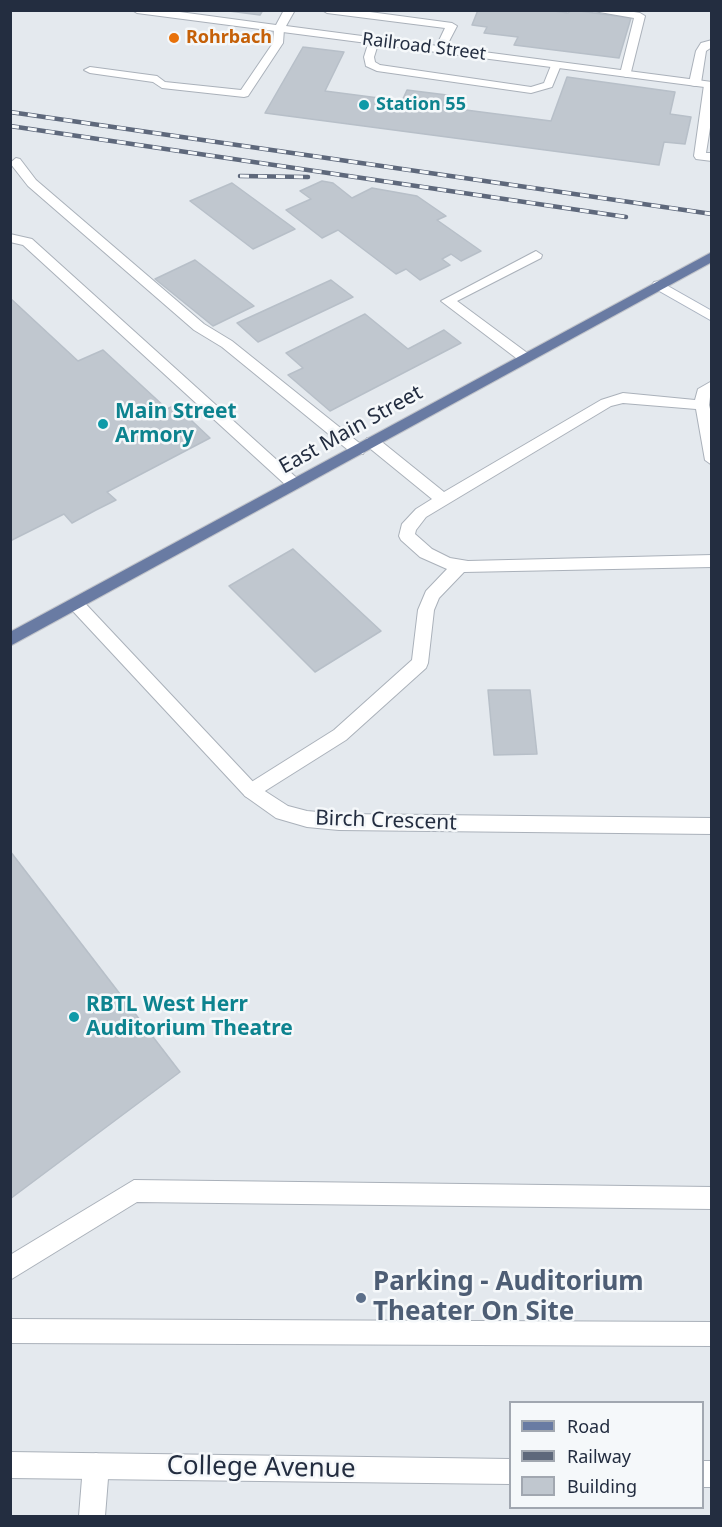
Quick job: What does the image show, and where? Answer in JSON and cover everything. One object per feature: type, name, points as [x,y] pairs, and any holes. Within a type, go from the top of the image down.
[{"type":"main road","name":"East Main Street","points":[[10,640],[711,256]]},
{"type":"street","name":"Railroad Street","points":[[137,10],[711,85]]},
{"type":"street","points":[[90,70],[157,79],[162,85],[243,94],[278,44],[279,28],[290,10]]},
{"type":"street","points":[[327,10],[453,22],[440,49]]},
{"type":"street","points":[[593,10],[640,16],[627,74]]},
{"type":"street","points":[[374,41],[369,57],[370,64],[376,68],[531,90],[548,85],[552,81],[556,65]]},
{"type":"street","points":[[695,83],[701,51],[705,45],[711,44]]},
{"type":"street","points":[[711,85],[700,156],[711,157]]},
{"type":"street","points":[[16,162],[32,183],[199,327],[226,344],[358,450]]},
{"type":"street","points":[[10,238],[27,242],[294,484]]},
{"type":"street","points":[[525,358],[448,302],[536,255]]},
{"type":"street","points":[[659,285],[711,317]]},
{"type":"street","points":[[711,386],[703,392],[702,405],[711,460]]},
{"type":"street","points":[[702,405],[623,398],[606,403],[421,513],[408,528],[407,536],[426,553],[447,563],[460,566],[711,561]]},
{"type":"street","points":[[372,442],[443,500]]},
{"type":"street","points":[[251,791],[340,735],[420,663],[426,610],[432,595],[460,566]]},
{"type":"street","name":"Birch Crescent","points":[[76,604],[251,791],[267,804],[283,812],[307,819],[339,822],[711,826]]},
{"type":"street","points":[[10,1269],[134,1191],[711,1198]]},
{"type":"street","points":[[10,1331],[711,1334]]},
{"type":"street","name":"College Avenue","points":[[10,1465],[509,1472]]},
{"type":"street","points":[[92,1516],[96,1466]]},
{"type":"building","points":[[221,10],[263,10],[260,15]]},
{"type":"building","points":[[478,10],[547,10],[568,13],[572,10],[631,18],[619,58],[514,45],[518,37],[484,33],[487,27],[472,25]]},
{"type":"building","name":"Station 55","points":[[303,47],[344,52],[325,91],[402,101],[407,90],[463,97],[458,109],[551,121],[567,77],[675,92],[670,114],[691,117],[685,144],[664,142],[659,165],[265,113]]},
{"type":"building","points":[[322,181],[333,183],[352,198],[372,188],[417,196],[446,216],[437,220],[481,251],[461,261],[451,254],[442,259],[450,265],[420,280],[406,269],[396,274],[338,230],[322,238],[286,210],[311,199],[300,191]]},
{"type":"building","points":[[232,183],[295,229],[253,249],[190,201]]},
{"type":"building","points":[[195,260],[254,306],[213,326],[155,279]]},
{"type":"building","points":[[331,280],[353,297],[258,342],[237,323]]},
{"type":"building","name":"Main Street Armory","points":[[10,298],[78,361],[103,350],[167,409],[175,405],[210,438],[107,492],[116,500],[72,523],[64,514],[10,541]]},
{"type":"building","points":[[365,314],[408,349],[444,330],[461,343],[330,411],[288,375],[303,368],[286,353]]},
{"type":"building","points":[[293,549],[381,631],[315,672],[229,586]]},
{"type":"building","points":[[488,690],[530,690],[537,754],[494,755]]},
{"type":"building","name":"RBTL West Herr Auditorium Theatre","points":[[10,851],[180,1072],[10,1199]]},
{"type":"railway","points":[[10,112],[712,214]]},
{"type":"railway","points":[[10,126],[626,217]]},
{"type":"railway","points":[[240,176],[308,177]]},
{"type":"place","name":"Rohrbach","points":[[174,38]]},
{"type":"place","name":"Station 55","points":[[364,105]]},
{"type":"place","name":"Main Street Armory","points":[[103,424]]},
{"type":"place","name":"RBTL West Herr Auditorium Theatre","points":[[74,1017]]},
{"type":"place","name":"Parking - Auditorium Theater On Site","points":[[361,1298]]}]
